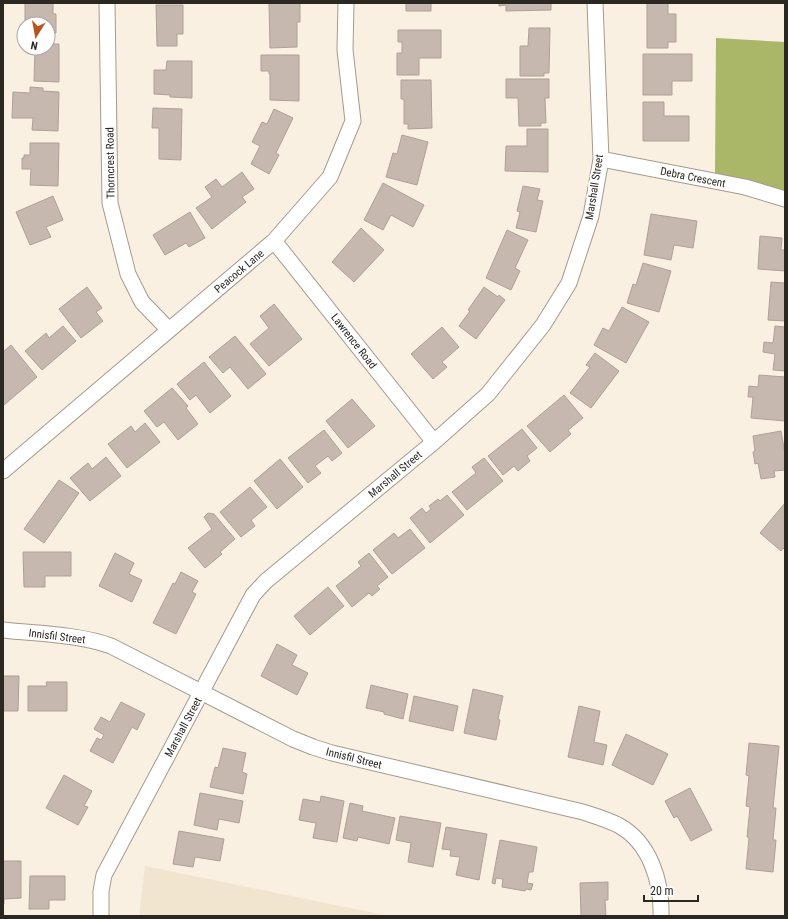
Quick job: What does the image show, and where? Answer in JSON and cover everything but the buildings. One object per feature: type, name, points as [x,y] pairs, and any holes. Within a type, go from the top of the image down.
[{"type":"street","name":"Thorncrest Road","points":[[107,3],[110,203],[128,274],[142,302],[169,330]]},
{"type":"street","name":"Peacock Lane","points":[[3,471],[274,241],[330,177],[352,121],[345,50],[346,3]]},
{"type":"street","name":"Marshall Street","points":[[101,916],[101,891],[104,874],[253,595],[266,581],[434,442],[488,394],[543,325],[569,283],[591,216],[601,159],[595,3]]},
{"type":"street","name":"Debra Crescent","points":[[601,159],[745,187],[785,199]]},
{"type":"street","name":"Lawrence Road","points":[[274,241],[434,442]]},
{"type":"street","name":"Innisfil Street","points":[[3,630],[98,641],[111,646],[293,739],[313,747],[332,753],[583,812],[619,826],[633,836],[652,863],[661,903],[661,916]]},
{"type":"shaded area","points":[[145,866],[389,916],[139,916]]},
{"type":"green space","points":[[716,38],[785,42],[785,199],[715,173]]}]
